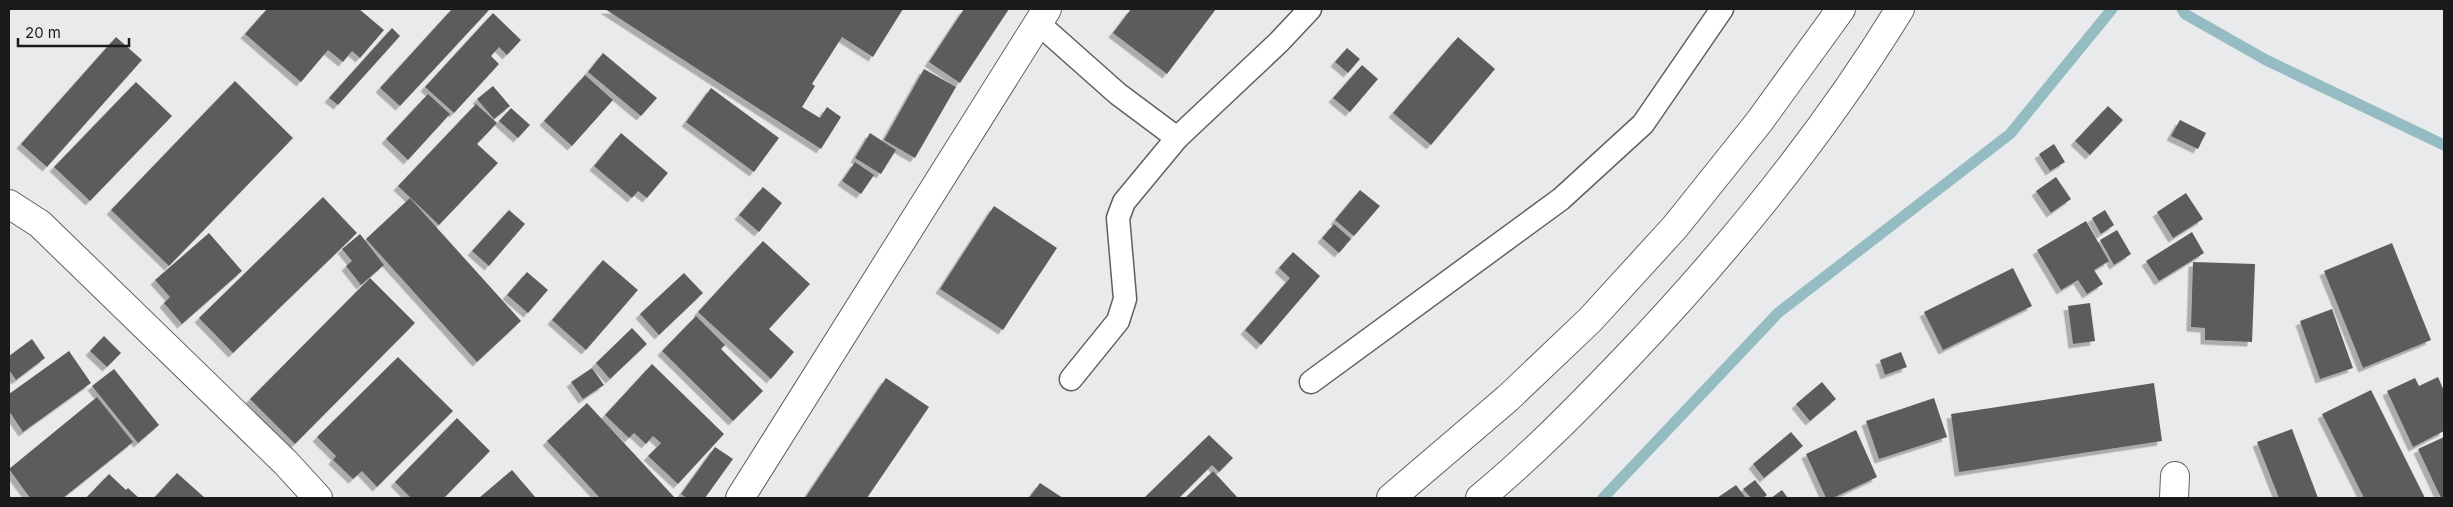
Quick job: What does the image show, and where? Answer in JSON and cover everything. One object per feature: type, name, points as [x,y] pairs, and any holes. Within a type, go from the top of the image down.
[{"type":"main road","points":[[1390,498],[1508,398],[1590,320],[1655,249],[1759,122],[1840,9]]},
{"type":"main road","points":[[1480,498],[1591,394],[1686,295],[1788,171],[1869,59],[1900,9]]},
{"type":"main road","points":[[740,498],[1042,16]]},
{"type":"main road","points":[[9,204],[40,224],[286,463],[318,498]]},
{"type":"lane","points":[[1071,379],[1118,321],[1125,299],[1118,218],[1124,202],[1177,138],[1279,42],[1310,9]]},
{"type":"lane","points":[[1311,382],[1561,199],[1636,131],[1643,124],[1722,9]]},
{"type":"lane","points":[[1042,16],[1118,94],[1177,138]]},
{"type":"building","points":[[267,9],[359,9],[384,30],[360,58],[352,51],[343,62],[328,50],[301,82],[245,34]]},
{"type":"building","points":[[452,9],[490,9],[400,106],[380,88]]},
{"type":"building","points":[[605,9],[903,9],[873,57],[842,37],[812,84],[815,86],[802,107],[820,118],[827,107],[841,117],[821,149]]},
{"type":"building","points":[[964,9],[1009,9],[960,83],[929,62]]},
{"type":"building","points":[[1131,9],[1216,9],[1167,74],[1113,33]]},
{"type":"building","points":[[493,13],[521,40],[507,55],[499,47],[491,56],[499,64],[454,113],[425,87]]},
{"type":"building","points":[[392,28],[400,36],[338,105],[329,98]]},
{"type":"building","points":[[116,37],[142,60],[47,167],[21,144]]},
{"type":"building","points":[[1458,37],[1495,69],[1431,145],[1393,113]]},
{"type":"building","points":[[1347,48],[1360,59],[1348,73],[1335,62]]},
{"type":"building","points":[[603,53],[657,98],[641,116],[588,72]]},
{"type":"building","points":[[1362,65],[1378,79],[1350,112],[1333,98]]},
{"type":"building","points":[[924,69],[956,87],[915,158],[884,140]]},
{"type":"building","points":[[585,75],[613,100],[572,146],[544,121]]},
{"type":"building","points":[[235,81],[293,138],[169,266],[111,210]]},
{"type":"building","points":[[136,82],[172,116],[90,201],[54,167]]},
{"type":"building","points":[[493,86],[510,106],[494,119],[477,99]]},
{"type":"building","points":[[711,88],[779,138],[754,172],[686,122]]},
{"type":"building","points":[[428,94],[450,114],[408,160],[386,139]]},
{"type":"building","points":[[476,104],[497,123],[477,144],[498,163],[439,225],[398,186]]},
{"type":"building","points":[[2108,106],[2123,120],[2090,155],[2075,141]]},
{"type":"building","points":[[511,108],[530,125],[518,138],[499,121]]},
{"type":"building","points":[[2180,120],[2206,133],[2198,149],[2171,136]]},
{"type":"building","points":[[621,133],[668,173],[647,198],[638,191],[632,198],[594,166]]},
{"type":"building","points":[[870,133],[896,150],[881,174],[855,158]]},
{"type":"building","points":[[2054,144],[2065,162],[2050,171],[2039,154]]},
{"type":"building","points":[[855,162],[874,175],[861,194],[842,181]]},
{"type":"building","points":[[2056,177],[2071,199],[2051,213],[2036,191]]},
{"type":"building","points":[[763,187],[782,203],[759,232],[739,215]]},
{"type":"building","points":[[1360,190],[1380,206],[1354,236],[1335,220]]},
{"type":"building","points":[[2186,193],[2203,219],[2173,238],[2157,212]]},
{"type":"building","points":[[323,197],[357,233],[233,353],[199,318]]},
{"type":"building","points":[[410,198],[521,321],[477,362],[366,239]]},
{"type":"building","points":[[994,206],[1057,248],[1003,330],[940,289]]},
{"type":"building","points":[[509,210],[525,224],[489,266],[472,251]]},
{"type":"building","points":[[2105,210],[2114,225],[2101,234],[2092,218]]},
{"type":"building","points":[[2086,221],[2109,261],[2094,270],[2103,284],[2087,294],[2078,280],[2061,290],[2037,250]]},
{"type":"building","points":[[1334,224],[1351,239],[1339,253],[1322,238]]},
{"type":"building","points":[[2117,230],[2131,254],[2114,265],[2100,240]]},
{"type":"building","points":[[2192,232],[2204,253],[2159,281],[2146,261]]},
{"type":"building","points":[[209,233],[242,271],[182,324],[164,303],[170,297],[155,280]]},
{"type":"building","points":[[360,234],[384,265],[361,285],[346,266],[352,261],[342,249]]},
{"type":"building","points":[[763,241],[810,284],[769,329],[794,352],[771,379],[698,312]]},
{"type":"building","points":[[2392,243],[2431,340],[2363,368],[2324,271]]},
{"type":"building","points":[[1293,252],[1320,276],[1261,345],[1245,330],[1290,278],[1279,268]]},
{"type":"building","points":[[603,260],[638,290],[586,350],[552,320]]},
{"type":"building","points":[[2193,262],[2255,264],[2252,342],[2205,340],[2205,328],[2191,327]]},
{"type":"building","points":[[2013,268],[2032,306],[1943,350],[1924,312]]},
{"type":"building","points":[[527,272],[548,290],[528,313],[507,295]]},
{"type":"building","points":[[684,273],[703,293],[659,335],[640,314]]},
{"type":"building","points":[[370,278],[415,323],[295,444],[250,399]]},
{"type":"building","points":[[2090,303],[2095,341],[2073,344],[2068,306]]},
{"type":"building","points":[[2332,309],[2353,368],[2320,379],[2300,321]]},
{"type":"building","points":[[696,316],[725,345],[721,349],[763,391],[733,421],[662,351]]},
{"type":"building","points":[[632,328],[647,344],[610,379],[596,363]]},
{"type":"building","points":[[104,336],[121,353],[107,367],[90,351]]},
{"type":"building","points":[[32,339],[45,358],[16,380],[9,370],[9,356]]},
{"type":"building","points":[[69,351],[91,383],[23,432],[9,411],[9,394]]},
{"type":"building","points":[[1901,352],[1907,367],[1885,375],[1880,360]]},
{"type":"building","points":[[398,357],[453,411],[377,487],[362,471],[353,479],[333,460],[336,456],[317,437]]},
{"type":"building","points":[[652,364],[724,434],[678,484],[648,456],[661,443],[653,436],[646,444],[634,433],[629,438],[605,415]]},
{"type":"building","points":[[592,368],[604,385],[583,399],[571,382]]},
{"type":"building","points":[[114,369],[159,425],[138,443],[92,386]]},
{"type":"building","points":[[2438,377],[2444,391],[2444,431],[2413,447],[2387,391],[2415,378],[2419,386]]},
{"type":"building","points":[[886,378],[929,407],[867,498],[805,498]]},
{"type":"building","points":[[1822,382],[1836,399],[1810,421],[1796,404]]},
{"type":"building","points":[[2154,383],[2162,441],[1959,472],[1951,414]]},
{"type":"building","points":[[2371,390],[2425,498],[2364,498],[2322,414]]},
{"type":"building","points":[[97,397],[133,442],[63,498],[30,498],[9,469]]},
{"type":"building","points":[[1934,398],[1947,437],[1879,459],[1866,421]]},
{"type":"building","points":[[587,403],[675,498],[600,498],[547,441]]},
{"type":"building","points":[[457,418],[490,451],[444,498],[411,498],[395,482]]},
{"type":"building","points":[[2292,429],[2318,498],[2279,498],[2257,442]]},
{"type":"building","points":[[1856,430],[1877,477],[1833,498],[1826,498],[1806,454]]},
{"type":"building","points":[[1791,432],[1803,446],[1764,478],[1753,464]]},
{"type":"building","points":[[1209,435],[1233,458],[1219,472],[1212,465],[1179,498],[1144,498]]},
{"type":"building","points":[[2444,437],[2444,496],[2441,498],[2418,449]]},
{"type":"building","points":[[715,447],[733,459],[705,498],[687,498],[681,494]]},
{"type":"building","points":[[512,470],[536,498],[479,498]]},
{"type":"building","points":[[1213,471],[1238,498],[1185,498]]},
{"type":"building","points":[[177,473],[205,498],[154,498]]},
{"type":"building","points":[[109,474],[126,490],[128,488],[139,498],[86,498]]},
{"type":"building","points":[[1755,480],[1767,495],[1763,498],[1751,498],[1743,489]]},
{"type":"building","points":[[1040,483],[1063,498],[1029,498]]},
{"type":"building","points":[[1736,485],[1746,498],[1717,498]]},
{"type":"building","points":[[1782,490],[1788,498],[1771,498]]},
{"type":"waterway","points":[[1603,498],[1778,313],[2010,134],[2112,9]]},
{"type":"waterway","points":[[2182,9],[2185,14],[2266,60],[2444,145]]}]
